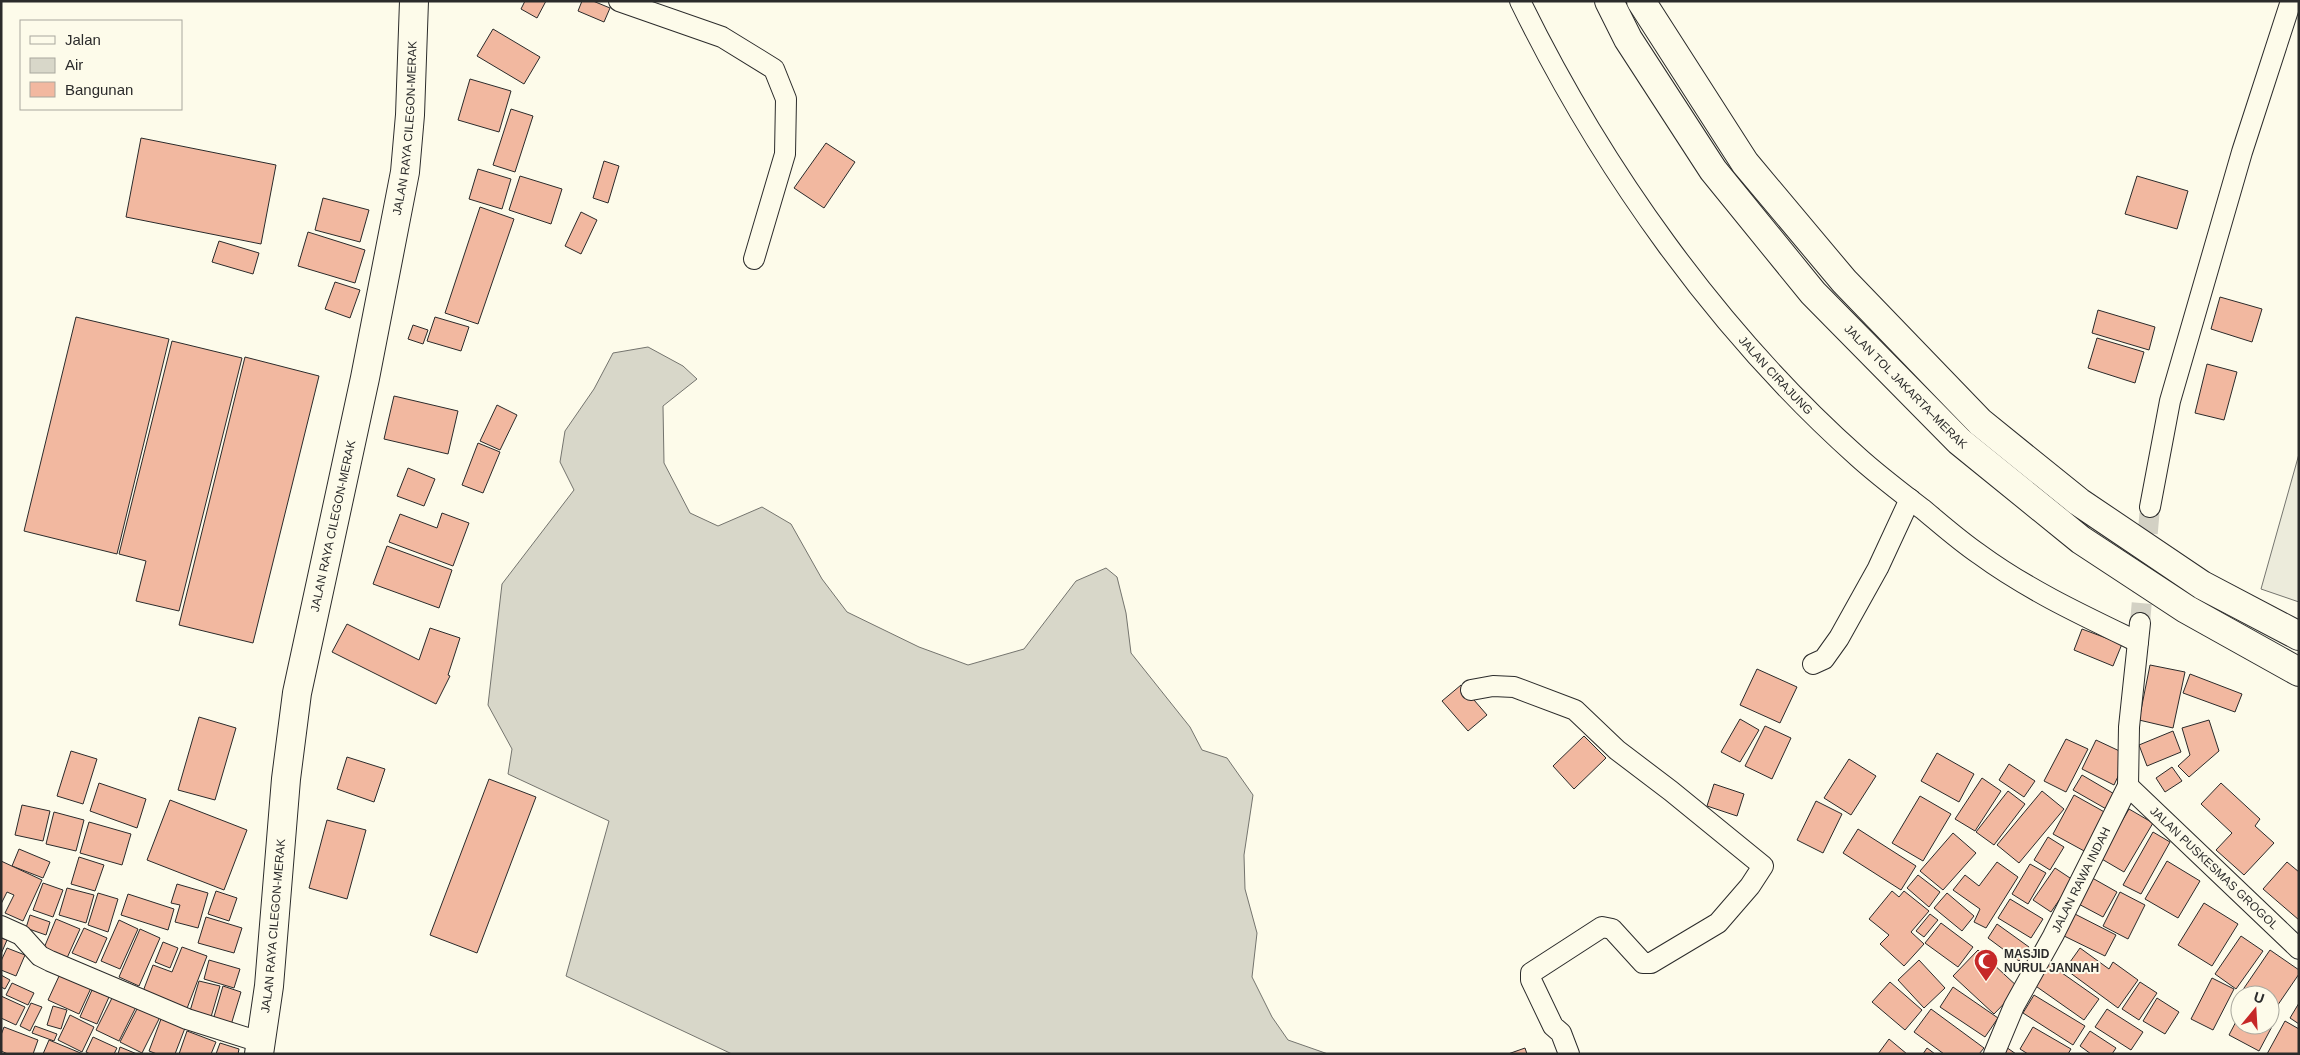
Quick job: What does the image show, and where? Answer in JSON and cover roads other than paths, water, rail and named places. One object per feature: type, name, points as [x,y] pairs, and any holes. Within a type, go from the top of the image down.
[{"type":"highway","name":"JALAN RAYA CILEGON-MERAK","points":[[260,1048],[269,986],[286,779],[297,693],[365,378],[405,172],[410,115],[414,1]]},
{"type":"highway","name":"JALAN TOL JAKARTA–MERAK","points":[[1609,1],[1628,39],[1713,170],[1813,293],[1959,441],[2081,540],[2186,609],[2299,672]]},
{"type":"highway","points":[[1641,1],[1745,163],[1844,281],[1980,422],[2080,502],[2202,585],[2299,636]]},
{"type":"street","points":[[619,1],[722,37],[774,69],[786,99],[785,154],[754,259]]},
{"type":"street","name":"JALAN CIRAJUNG","points":[[1520,1],[1543,47],[1627,189],[1715,306],[1798,400],[1858,458],[1979,554],[2076,612],[2138,642]]},
{"type":"street","points":[[2150,507],[2170,401],[2242,152],[2291,1]]},
{"type":"street","points":[[1813,664],[1824,659],[1839,638],[1878,568],[1910,499]]},
{"type":"street","points":[[2128,786],[2129,727],[2140,622]]},
{"type":"street","points":[[1471,690],[1493,686],[1514,687],[1570,708],[1617,750],[1763,866],[1750,886],[1718,923],[1651,964],[1642,963],[1612,929],[1602,926],[1531,973],[1531,980],[1552,1026],[1561,1033],[1569,1054]]},
{"type":"street","name":"JALAN PUSKESMAS GROGOL","points":[[2128,786],[2299,950]]},
{"type":"street","name":"JALAN RAWA INDAH","points":[[1994,1054],[2014,1006],[2053,936],[2128,786]]},
{"type":"street","points":[[1,926],[20,935],[40,956],[50,961],[260,1048]]},
{"type":"water","points":[[648,347],[683,366],[697,379],[663,406],[664,463],[690,513],[718,526],[762,507],[791,524],[822,579],[847,612],[919,647],[968,665],[1024,649],[1076,581],[1106,568],[1117,577],[1126,613],[1131,653],[1190,727],[1202,750],[1227,758],[1253,795],[1244,855],[1245,889],[1257,933],[1252,977],[1272,1017],[1288,1040],[1328,1054],[732,1054],[566,976],[609,821],[508,774],[512,749],[488,705],[502,584],[574,490],[560,462],[565,431],[594,389],[613,353]]},
{"type":"tunnel","points":[[2140,623],[2150,507]]},
{"type":"place","name":"MASJID NURUL JANNAH","points":[[1986,982]]}]
